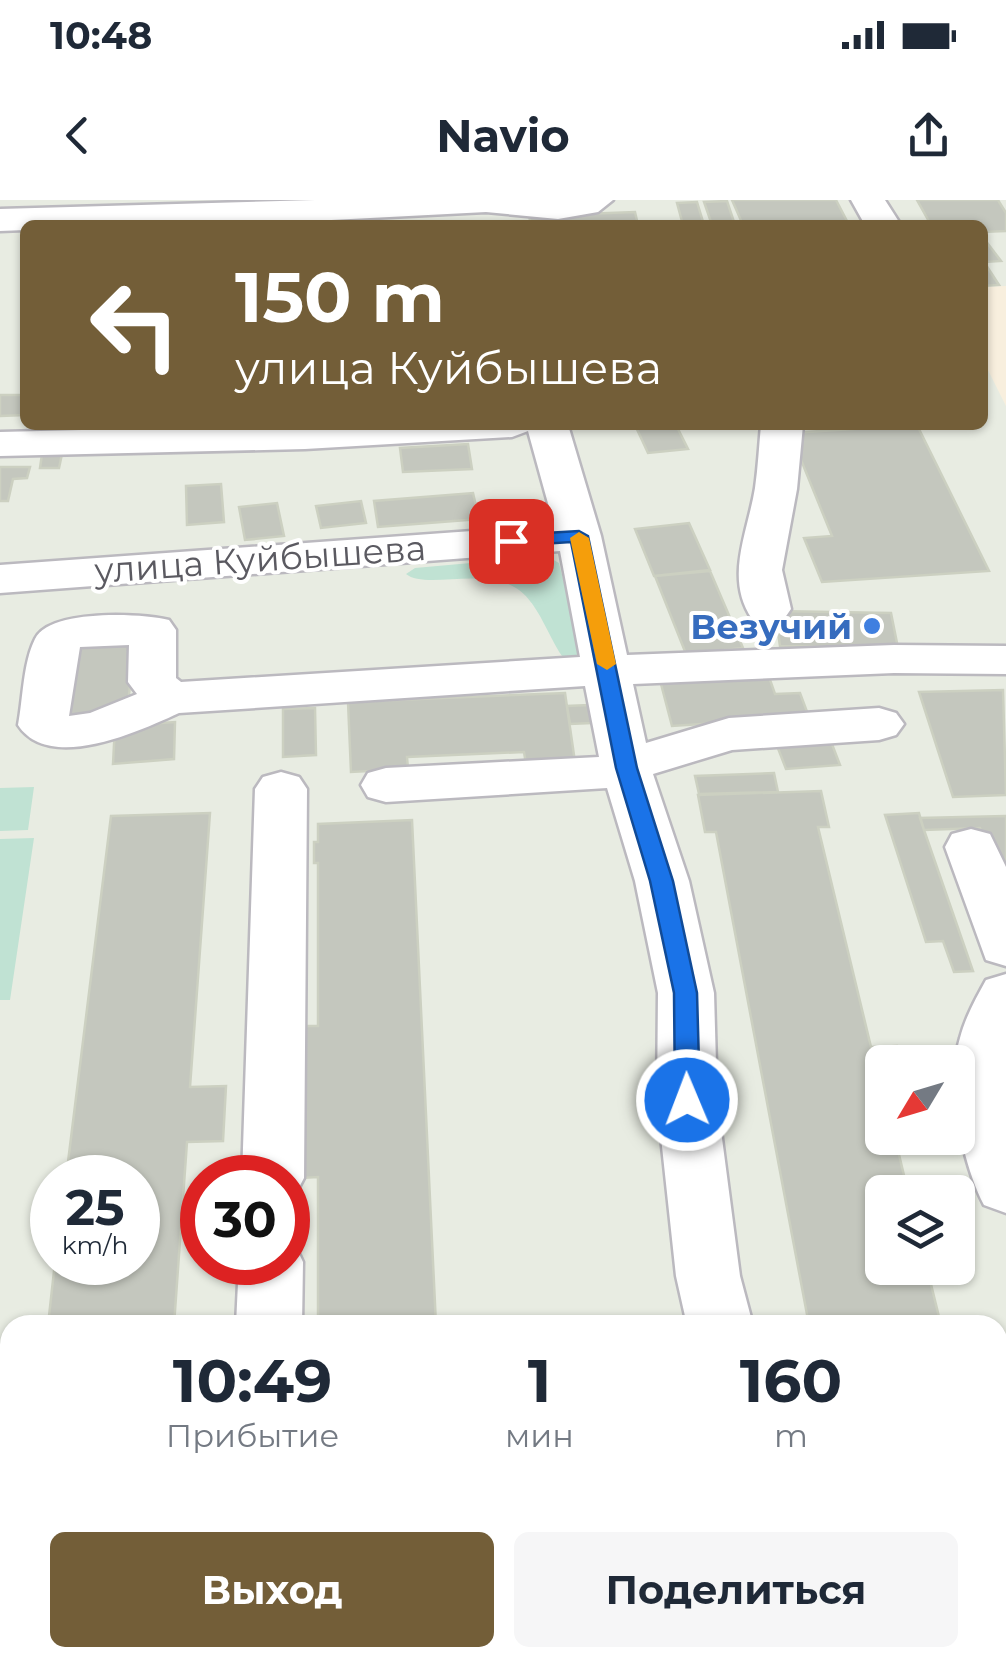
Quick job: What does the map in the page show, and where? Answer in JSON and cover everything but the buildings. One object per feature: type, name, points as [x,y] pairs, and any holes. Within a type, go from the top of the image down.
[{"type":"street","points":[[112,220],[286,205],[488,209],[583,206],[596,200]]},
{"type":"street","points":[[0,444],[305,437],[423,430]]},
{"type":"street","points":[[547,430],[550,530],[608,670],[626,768],[662,881],[686,993],[687,1100],[708,1276],[718,1315]]},
{"type":"street","points":[[768,609],[759,570],[776,489],[782,430]]},
{"type":"street","name":"улица Куйбышева","points":[[0,579],[550,530]]},
{"type":"street","points":[[170,698],[608,670],[894,659],[1006,660]]},
{"type":"street","points":[[386,784],[598,774],[729,734],[879,724]]},
{"type":"street","points":[[273,1155],[281,789]]},
{"type":"street","points":[[971,846],[998,911],[1006,946]]},
{"type":"street","points":[[1006,996],[988,1039],[980,1104],[1006,1188]]},
{"type":"street","points":[[269,1315],[270,1285]]},
{"type":"shaded area","points":[[1006,286],[1006,406],[988,370],[988,287]]},
{"type":"green space","points":[[550,558],[559,563],[580,646],[578,657],[567,660],[562,656],[532,604],[506,583],[427,580],[406,574],[415,568]]},
{"type":"green space","points":[[34,787],[28,830],[0,831],[0,788]]},
{"type":"green space","points":[[34,838],[10,1000],[0,1000],[0,839]]},
{"type":"slow traffic","points":[[579,538],[607,664]]},
{"type":"place","name":"Везучий","points":[[872,626]]},
{"type":"route","points":[[511,541],[579,536],[626,768],[662,881],[686,993],[687,1100]]}]
